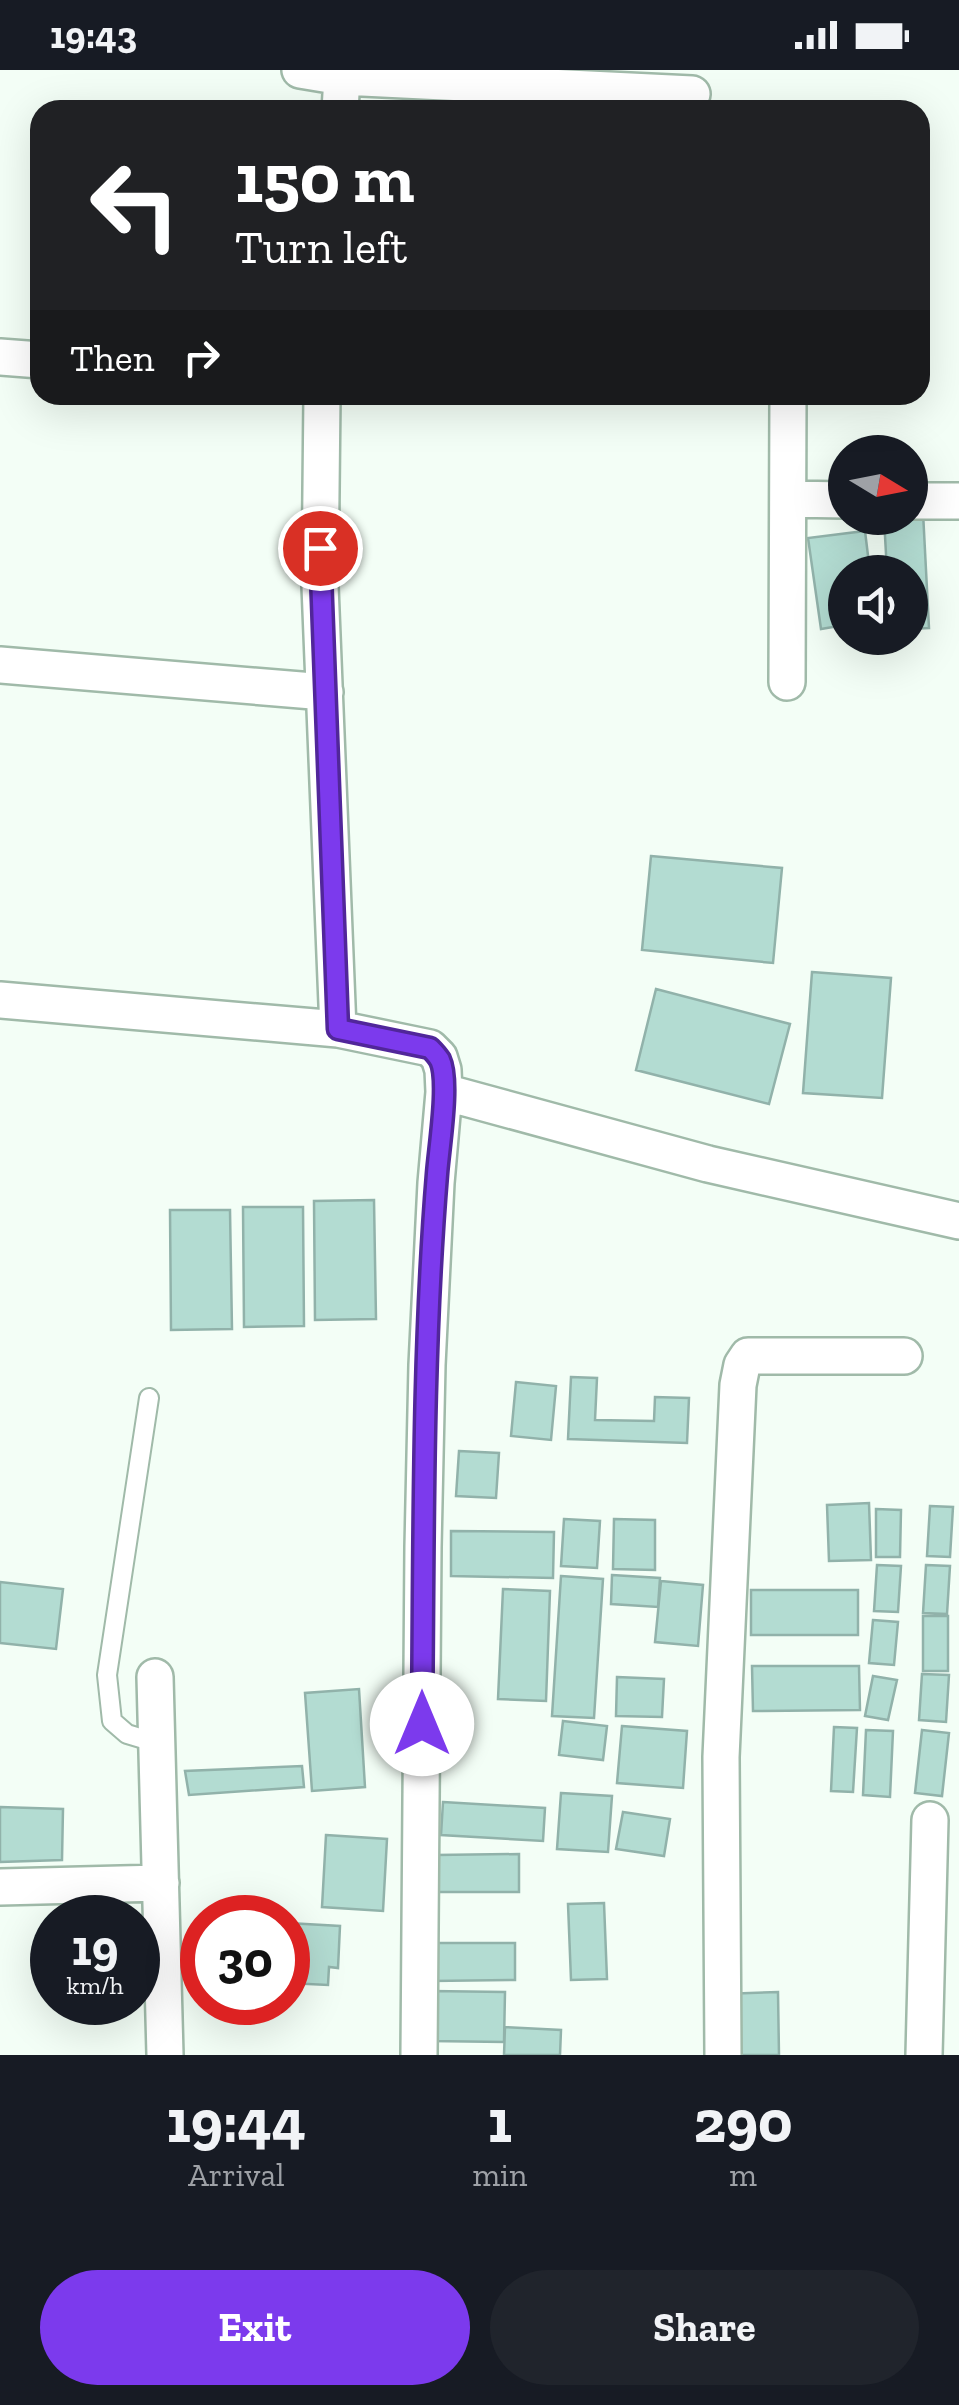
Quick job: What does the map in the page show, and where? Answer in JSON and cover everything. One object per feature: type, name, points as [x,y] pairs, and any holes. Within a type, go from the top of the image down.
[{"type":"street","points":[[300,70],[341,93],[692,94]]},
{"type":"street","points":[[0,357],[30,359]]},
{"type":"street","points":[[322,405],[320,586],[338,1029]]},
{"type":"street","points":[[787,682],[788,405]]},
{"type":"street","points":[[788,499],[828,500]]},
{"type":"street","points":[[928,500],[959,501]]},
{"type":"street","points":[[0,665],[325,692]]},
{"type":"street","points":[[0,1000],[338,1029],[430,1048],[439,1057],[444,1092],[427,1365],[423,1548],[419,2055]]},
{"type":"street","points":[[444,1092],[708,1164],[959,1221]]},
{"type":"street","points":[[724,2055],[721,1757],[742,1365],[748,1356],[904,1356]]},
{"type":"street","points":[[155,1678],[166,2055]]},
{"type":"street","points":[[924,2055],[930,1820]]},
{"type":"street","points":[[0,1887],[161,1884]]},
{"type":"lane","points":[[149,1398],[108,1675],[112,1721],[127,1734],[157,1742]]},
{"type":"building","points":[[865,535],[868,555],[828,555],[828,628],[821,629],[808,538]]},
{"type":"building","points":[[885,535],[924,535],[925,555],[886,555]]},
{"type":"building","points":[[651,856],[782,868],[773,963],[642,950]]},
{"type":"building","points":[[812,972],[891,978],[882,1098],[803,1093]]},
{"type":"building","points":[[656,989],[790,1024],[769,1104],[636,1070]]},
{"type":"building","points":[[374,1200],[376,1319],[315,1320],[314,1201]]},
{"type":"building","points":[[243,1207],[303,1207],[304,1326],[244,1327]]},
{"type":"building","points":[[170,1210],[230,1210],[232,1329],[171,1330]]},
{"type":"building","points":[[571,1377],[597,1378],[595,1420],[654,1421],[655,1397],[689,1398],[687,1443],[568,1439]]},
{"type":"building","points":[[516,1382],[556,1386],[551,1440],[511,1436]]},
{"type":"building","points":[[459,1451],[499,1453],[496,1498],[456,1496]]},
{"type":"building","points":[[869,1503],[871,1560],[829,1561],[827,1505]]},
{"type":"building","points":[[930,1506],[953,1507],[950,1557],[927,1556]]},
{"type":"building","points":[[876,1509],[901,1510],[900,1557],[876,1557]]},
{"type":"building","points":[[564,1519],[600,1521],[597,1568],[561,1566]]},
{"type":"building","points":[[614,1519],[655,1520],[655,1570],[613,1569]]},
{"type":"building","points":[[451,1531],[554,1532],[553,1578],[451,1576]]},
{"type":"building","points":[[877,1565],[901,1566],[898,1612],[874,1611]]},
{"type":"building","points":[[926,1565],[950,1566],[947,1614],[923,1613]]},
{"type":"building","points":[[612,1575],[660,1578],[658,1607],[611,1604]]},
{"type":"building","points":[[561,1576],[603,1579],[594,1718],[552,1716]]},
{"type":"building","points":[[661,1581],[703,1585],[698,1646],[655,1642]]},
{"type":"building","points":[[0,1582],[63,1589],[56,1649],[0,1643]]},
{"type":"building","points":[[503,1589],[550,1591],[546,1701],[498,1699]]},
{"type":"building","points":[[751,1590],[858,1590],[858,1635],[751,1635]]},
{"type":"building","points":[[923,1616],[948,1616],[948,1671],[923,1671]]},
{"type":"building","points":[[873,1620],[898,1622],[894,1665],[869,1663]]},
{"type":"building","points":[[752,1666],[859,1666],[860,1710],[753,1711]]},
{"type":"building","points":[[922,1674],[949,1675],[946,1722],[919,1720]]},
{"type":"building","points":[[873,1676],[897,1680],[888,1720],[865,1716]]},
{"type":"building","points":[[617,1677],[664,1679],[662,1717],[616,1716]]},
{"type":"building","points":[[359,1689],[365,1787],[312,1791],[305,1693]]},
{"type":"building","points":[[563,1721],[607,1726],[603,1760],[559,1755]]},
{"type":"building","points":[[622,1726],[687,1731],[683,1788],[617,1783]]},
{"type":"building","points":[[834,1727],[857,1728],[853,1792],[831,1791]]},
{"type":"building","points":[[866,1730],[893,1731],[890,1797],[863,1795]]},
{"type":"building","points":[[922,1730],[949,1733],[942,1796],[915,1793]]},
{"type":"building","points":[[302,1766],[304,1787],[189,1795],[185,1771]]},
{"type":"building","points":[[561,1793],[612,1796],[608,1852],[557,1849]]},
{"type":"building","points":[[443,1802],[545,1808],[543,1841],[441,1835]]},
{"type":"building","points":[[0,1807],[63,1809],[62,1860],[0,1862]]},
{"type":"building","points":[[623,1812],[670,1819],[664,1856],[616,1849]]},
{"type":"building","points":[[326,1835],[387,1839],[383,1911],[322,1907]]},
{"type":"building","points":[[519,1854],[519,1892],[436,1892],[436,1855]]},
{"type":"building","points":[[604,1903],[607,1979],[571,1980],[568,1904]]},
{"type":"building","points":[[310,1924],[340,1926],[338,1968],[329,1967],[328,1985],[310,1984]]},
{"type":"building","points":[[432,1943],[515,1943],[515,1980],[432,1981]]},
{"type":"building","points":[[431,1991],[505,1992],[504,2042],[430,2041]]},
{"type":"building","points":[[778,1992],[779,2055],[724,2055],[723,1994]]},
{"type":"building","points":[[505,2027],[561,2030],[560,2055],[504,2055]]},
{"type":"route","points":[[320,548],[338,1029],[430,1048],[439,1057],[443,1070],[427,1365],[422,1724]]}]
